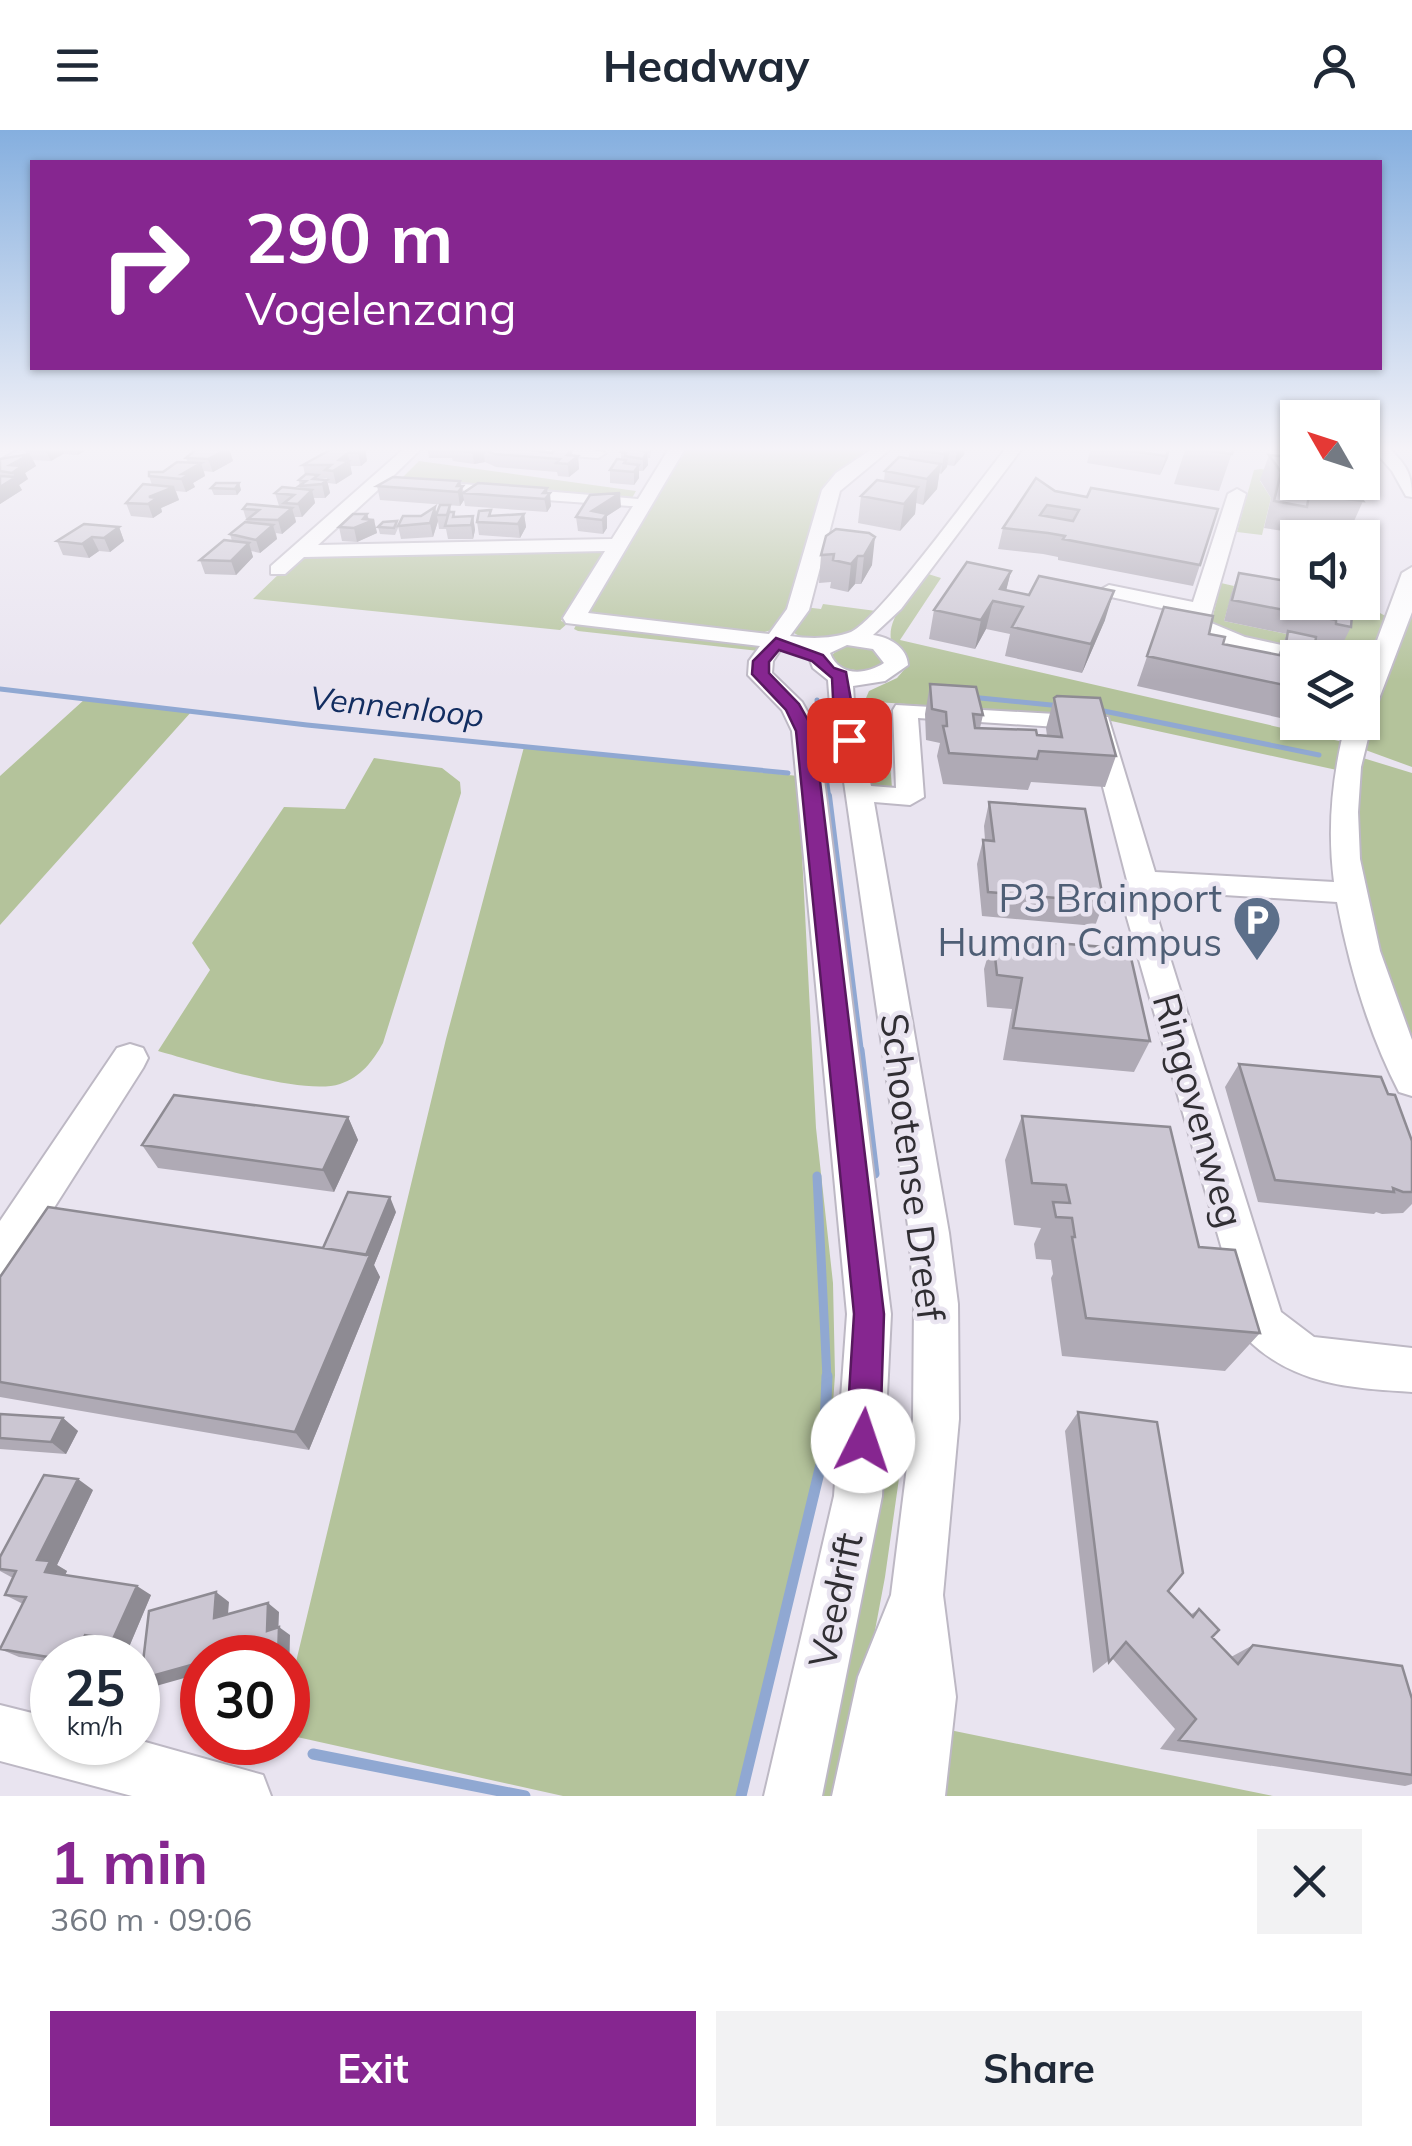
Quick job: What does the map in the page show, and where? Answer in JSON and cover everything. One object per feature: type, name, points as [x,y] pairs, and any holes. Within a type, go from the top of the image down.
[{"type":"street","points":[[278,570],[330,525]]},
{"type":"street","points":[[630,525],[574,618],[732,634],[820,653]]},
{"type":"street","name":"Veedrift","points":[[793,1796],[858,1496],[869,1314],[805,731],[793,707],[760,674],[761,661],[798,610],[822,525]]},
{"type":"street","points":[[869,641],[892,604],[954,525]]},
{"type":"street","points":[[1228,525],[1198,624],[1208,631],[1280,650]]},
{"type":"street","points":[[301,551],[618,545]]},
{"type":"street","points":[[1380,651],[1402,611],[1412,573]]},
{"type":"street","points":[[1109,590],[1202,610]]},
{"type":"street","points":[[836,640],[869,641],[896,657],[896,665],[878,677],[852,677],[828,671],[820,653],[836,640]]},
{"type":"street","name":"Schootense Dreef","points":[[852,677],[849,740],[929,1232],[936,1304],[936,1419],[917,1596],[928,1697],[916,1796]]},
{"type":"street","name":"Ringovenweg","points":[[859,794],[910,797],[905,710],[1099,722],[1143,884],[1136,897],[1262,1326],[1283,1347],[1317,1362],[1412,1370]]},
{"type":"street","points":[[1353,740],[1344,790],[1344,837],[1352,893],[1385,1019],[1412,1082]]},
{"type":"street","points":[[1143,884],[1160,881],[1352,893]]},
{"type":"street","points":[[0,1256],[130,1058]]},
{"type":"street","name":"Schootense Dreef","points":[[861,1796],[885,1677],[917,1596]]},
{"type":"street","points":[[0,1733],[242,1796]]},
{"type":"green space","points":[[638,525],[821,525],[794,601],[775,629],[758,634],[587,612]]},
{"type":"green space","points":[[1239,525],[1264,525],[1262,535],[1237,532]]},
{"type":"green space","points":[[605,550],[561,621],[568,623],[560,630],[253,599],[282,571],[306,555]]},
{"type":"green space","points":[[925,573],[941,578],[900,640],[1280,727],[1280,740],[1335,740],[1352,744],[1346,772],[1093,717],[877,702],[878,727],[887,727],[892,788],[870,785],[866,698],[869,691],[897,678],[909,664],[904,651],[891,640],[893,623]]},
{"type":"green space","points":[[1221,583],[1234,586],[1224,621],[1315,640],[1280,640],[1280,649],[1211,624]]},
{"type":"green space","points":[[1412,600],[1412,767],[1360,748],[1363,740],[1380,740],[1380,691]]},
{"type":"green space","points":[[823,604],[876,611],[860,627],[828,640],[794,633],[804,607],[821,609]]},
{"type":"green space","points":[[1380,613],[1389,618],[1379,640],[1338,640],[1334,620],[1380,620]]},
{"type":"green space","points":[[578,621],[758,645],[759,651],[578,631],[574,629]]},
{"type":"green space","points":[[841,647],[873,648],[886,663],[872,672],[839,668],[831,656]]},
{"type":"green space","points":[[85,699],[192,711],[0,925],[0,776]]},
{"type":"green space","points":[[524,747],[798,776],[816,1128],[833,1283],[835,1375],[830,1446],[745,1796],[563,1796],[310,1740],[310,1635],[302,1635],[446,1039]]},
{"type":"green space","points":[[374,758],[442,768],[460,782],[461,793],[383,1043],[375,1056],[354,1077],[323,1086],[277,1082],[158,1051],[210,970],[192,943],[284,807],[345,809]]},
{"type":"green space","points":[[1363,758],[1412,773],[1412,1056],[1375,947],[1358,870],[1354,832]]},
{"type":"green space","points":[[875,1416],[907,1422],[885,1577],[844,1796],[807,1796]]},
{"type":"green space","points":[[935,1727],[1273,1796],[927,1796]]},
{"type":"building","points":[[83,525],[119,527],[104,538],[92,537],[82,544],[57,541]]},
{"type":"building","points":[[242,525],[273,525],[256,540],[230,534]]},
{"type":"building","points":[[1005,525],[1213,525],[1200,565],[1048,533],[1003,528]]},
{"type":"building","points":[[836,529],[875,537],[864,556],[858,556],[851,564],[833,560],[834,554],[821,555],[826,536]]},
{"type":"building","points":[[224,540],[249,543],[231,561],[200,560]]},
{"type":"building","points":[[967,562],[1011,571],[1000,589],[1029,595],[1039,576],[1114,591],[1091,644],[1012,627],[1023,607],[993,601],[981,620],[934,610]]},
{"type":"building","points":[[1239,573],[1280,580],[1280,609],[1232,600]]},
{"type":"building","points":[[1164,607],[1213,616],[1209,634],[1225,637],[1223,644],[1280,655],[1280,684],[1147,656]]},
{"type":"building","points":[[1336,620],[1352,620],[1351,627],[1336,624]]},
{"type":"building","points":[[1288,631],[1316,640],[1287,640]]},
{"type":"building","points":[[930,684],[976,687],[983,715],[973,714],[975,728],[1036,730],[1037,735],[1062,737],[1054,698],[1057,696],[1100,698],[1116,756],[1039,751],[1037,759],[949,753],[943,726],[947,726],[946,712],[932,709]]},
{"type":"building","points":[[989,802],[1085,809],[1104,902],[988,892],[983,840],[994,841]]},
{"type":"building","points":[[993,938],[1129,949],[1150,1041],[1013,1028],[1022,978],[997,975]]},
{"type":"building","points":[[1239,1064],[1381,1077],[1388,1094],[1395,1095],[1412,1141],[1412,1192],[1275,1180]]},
{"type":"building","points":[[174,1095],[348,1117],[323,1170],[142,1145]]},
{"type":"building","points":[[1022,1116],[1170,1127],[1199,1247],[1235,1250],[1260,1333],[1086,1318],[1072,1218],[1056,1217],[1053,1202],[1070,1203],[1066,1185],[1032,1183]]},
{"type":"building","points":[[348,1192],[390,1197],[366,1255],[323,1248]]},
{"type":"building","points":[[48,1207],[370,1255],[295,1432],[0,1382],[0,1277]]},
{"type":"building","points":[[1078,1412],[1157,1422],[1183,1573],[1168,1591],[1193,1617],[1199,1609],[1219,1630],[1212,1637],[1238,1664],[1253,1645],[1402,1666],[1412,1699],[1412,1775],[1179,1740],[1196,1719],[1126,1642],[1109,1662]]},
{"type":"building","points":[[0,1414],[63,1418],[51,1442],[0,1438]]},
{"type":"building","points":[[44,1475],[78,1479],[37,1560],[50,1561],[45,1572],[137,1586],[115,1635],[30,1635],[30,1654],[0,1649],[26,1597],[5,1595],[16,1571],[0,1569],[0,1557]]},
{"type":"building","points":[[216,1592],[214,1618],[268,1603],[267,1631],[279,1627],[279,1635],[180,1635],[180,1668],[160,1674],[160,1635],[146,1635],[149,1611]]},
{"type":"waterway","name":"Vennenloop","points":[[0,689],[307,725],[788,773]]},
{"type":"waterway","name":"Vennenloop","points":[[970,697],[1061,706]]},
{"type":"waterway","name":"Vennenloop","points":[[817,700],[826,777]]},
{"type":"waterway","name":"Vennenloop","points":[[1094,709],[1319,755]]},
{"type":"waterway","name":"Vennenloop","points":[[822,776],[826,777]]},
{"type":"waterway","points":[[826,777],[829,799]]},
{"type":"waterway","points":[[828,796],[860,1052]]},
{"type":"waterway","points":[[860,1050],[875,1174]]},
{"type":"waterway","points":[[817,1176],[827,1377]]},
{"type":"waterway","points":[[741,1796],[824,1452],[827,1377]]},
{"type":"waterway","points":[[313,1754],[525,1796]]},
{"type":"place","name":"P3 Brainport Human Campus","points":[[1257,962]]},
{"type":"route","points":[[849,740],[842,718],[840,676],[828,671],[818,658],[776,643],[761,661],[760,674],[793,707],[805,731],[869,1314],[863,1441]]}]
